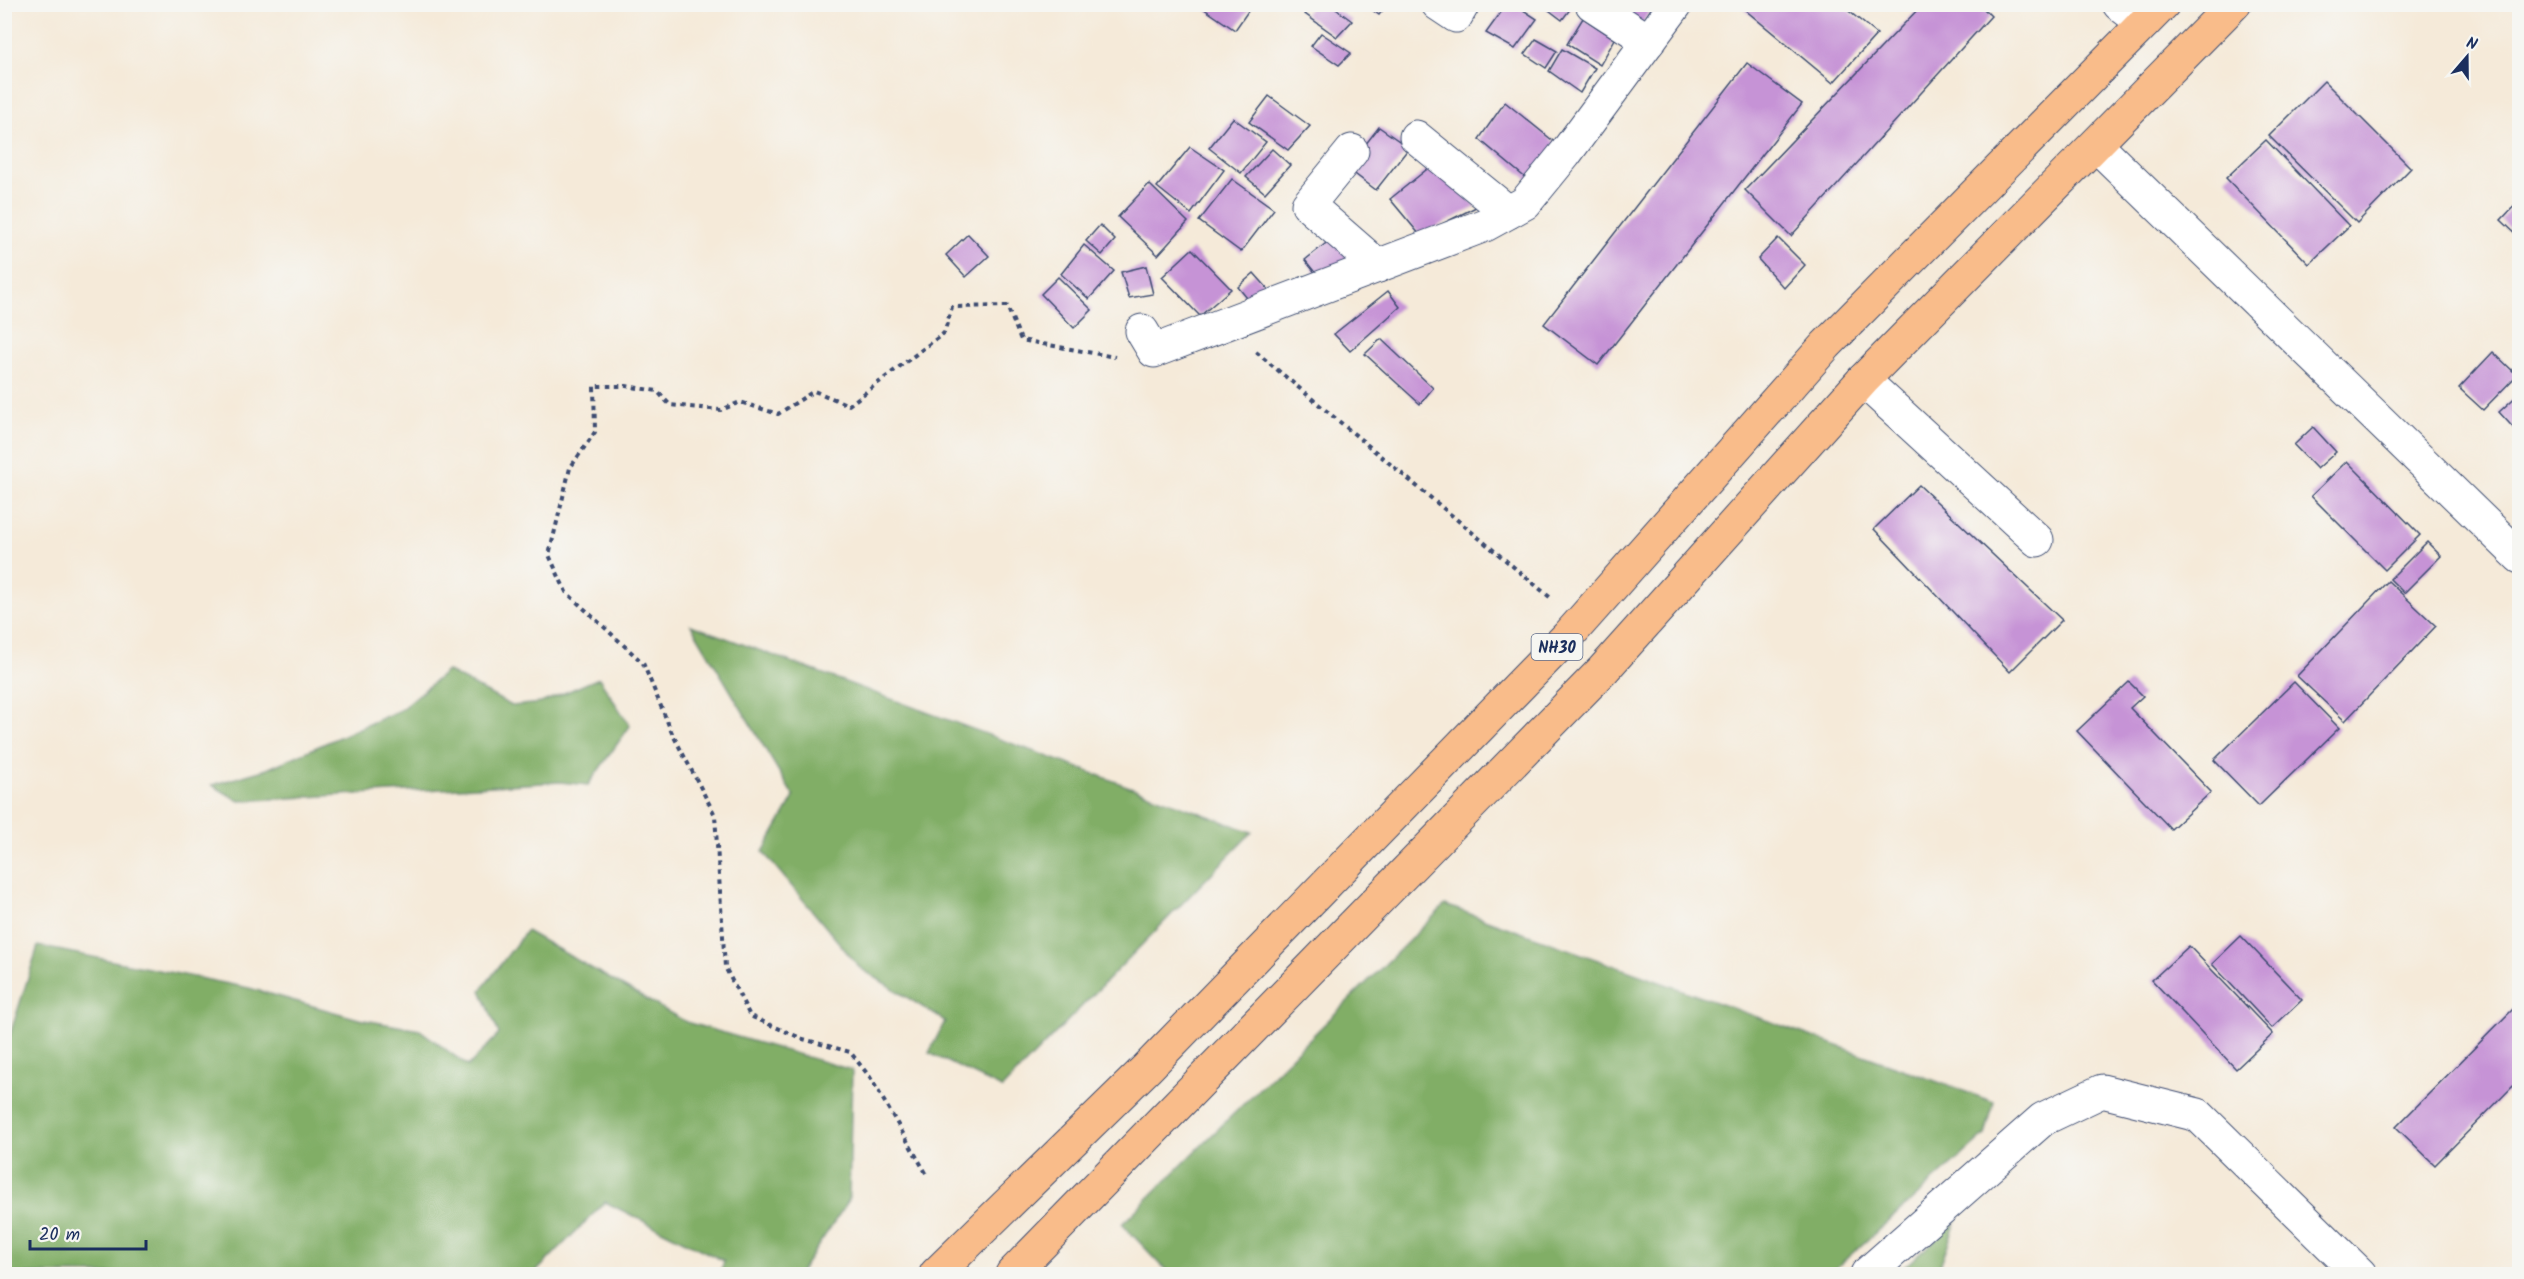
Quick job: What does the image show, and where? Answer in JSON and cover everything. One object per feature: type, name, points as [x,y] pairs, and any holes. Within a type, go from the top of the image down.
[{"type":"highway","name":"NH30","points":[[1012,1275],[1603,670],[1863,380],[2234,4]]},
{"type":"highway","name":"NH30","points":[[936,1275],[1148,1068],[1580,622],[1826,345],[2142,11]]},
{"type":"street","points":[[1438,4],[1456,16],[1463,4]]},
{"type":"street","points":[[1592,4],[1649,41]]},
{"type":"street","points":[[1142,331],[1154,351],[1485,225],[1525,202],[1565,154],[1676,4]]},
{"type":"street","points":[[1416,137],[1508,212]]},
{"type":"street","points":[[2096,145],[2520,557]]},
{"type":"street","points":[[1352,151],[1308,205],[1378,266]]},
{"type":"street","points":[[1863,380],[2037,540]]},
{"type":"street","points":[[1866,1275],[2043,1119],[2102,1091],[2198,1115],[2360,1275]]},
{"type":"path","points":[[926,1173],[870,1077],[850,1052],[803,1039],[750,1016],[725,967],[715,815],[672,733],[643,663],[566,592],[549,555],[570,468],[595,432],[594,386],[626,386],[657,392],[670,405],[721,410],[740,402],[778,414],[814,391],[849,405],[944,333],[952,307],[1007,306],[1021,340],[1127,360],[1142,331]]},
{"type":"path","points":[[1224,325],[1580,622]]},
{"type":"green space","points":[[691,625],[1252,832],[1002,1088],[929,1053],[945,1021],[860,968],[763,852],[794,797]]},
{"type":"green space","points":[[447,671],[512,706],[541,703],[599,678],[630,726],[588,785],[560,782],[239,801],[212,785],[267,769],[400,710]]},
{"type":"green space","points":[[1445,905],[1994,1102],[1985,1135],[1829,1274],[1170,1274],[1122,1224]]},
{"type":"green space","points":[[526,931],[686,1022],[852,1070],[849,1200],[799,1274],[720,1274],[724,1261],[605,1202],[534,1274],[5,1274],[5,1050],[38,946],[249,988],[359,1019],[420,1030],[468,1066],[499,1034],[481,990]]},
{"type":"green space","points":[[1956,1222],[1937,1274],[1896,1274]]},
{"type":"building","points":[[1197,4],[1253,4],[1235,30]]},
{"type":"building","points":[[1313,4],[1329,4],[1352,21],[1337,37],[1305,14]]},
{"type":"building","points":[[1364,4],[1388,4],[1379,15]]},
{"type":"building","points":[[1507,4],[1514,4],[1537,19],[1515,49],[1486,33]]},
{"type":"building","points":[[1541,4],[1574,4],[1562,20]]},
{"type":"building","points":[[1599,4],[1654,4],[1638,30]]},
{"type":"building","points":[[1738,4],[1840,4],[1877,34],[1833,83]]},
{"type":"building","points":[[1923,4],[1979,4],[1991,16],[1791,236],[1745,190]]},
{"type":"building","points":[[1583,18],[1615,39],[1600,65],[1567,44]]},
{"type":"building","points":[[1321,33],[1351,53],[1339,65],[1311,46]]},
{"type":"building","points":[[1536,39],[1557,51],[1546,68],[1525,54]]},
{"type":"building","points":[[1562,49],[1595,68],[1580,93],[1549,71]]},
{"type":"building","points":[[1747,63],[1802,104],[1598,365],[1544,324]]},
{"type":"building","points":[[2324,81],[2411,168],[2357,223],[2269,136]]},
{"type":"building","points":[[1269,96],[1310,126],[1288,150],[1249,122]]},
{"type":"building","points":[[1505,102],[1557,144],[1528,180],[1479,139]]},
{"type":"building","points":[[1233,118],[1266,142],[1241,173],[1209,148]]},
{"type":"building","points":[[1379,127],[1409,148],[1376,190],[1347,168]]},
{"type":"building","points":[[2266,140],[2349,226],[2309,264],[2226,178]]},
{"type":"building","points":[[1190,147],[1224,170],[1191,214],[1157,187]]},
{"type":"building","points":[[1272,149],[1290,165],[1265,193],[1246,177]]},
{"type":"building","points":[[1436,162],[1476,207],[1420,235],[1390,199]]},
{"type":"building","points":[[1232,179],[1274,209],[1241,252],[1199,221]]},
{"type":"building","points":[[1149,184],[1188,222],[1158,255],[1118,217]]},
{"type":"building","points":[[2520,200],[2520,238],[2501,220]]},
{"type":"building","points":[[1100,225],[1115,240],[1102,255],[1086,241]]},
{"type":"building","points":[[968,234],[989,256],[966,277],[946,255]]},
{"type":"building","points":[[1335,236],[1352,255],[1321,280],[1305,260]]},
{"type":"building","points":[[1778,238],[1805,265],[1784,288],[1758,259]]},
{"type":"building","points":[[1084,245],[1114,271],[1089,299],[1061,274]]},
{"type":"building","points":[[1192,249],[1231,289],[1200,316],[1162,277]]},
{"type":"building","points":[[1146,266],[1153,294],[1129,298],[1121,272]]},
{"type":"building","points":[[1254,273],[1269,290],[1251,303],[1238,287]]},
{"type":"building","points":[[1058,277],[1092,310],[1074,328],[1041,294]]},
{"type":"building","points":[[1388,291],[1400,307],[1350,351],[1334,334]]},
{"type":"building","points":[[1381,339],[1433,388],[1420,404],[1365,354]]},
{"type":"building","points":[[2493,352],[2517,375],[2483,410],[2459,388]]},
{"type":"building","points":[[2520,393],[2520,435],[2499,412]]},
{"type":"building","points":[[2313,427],[2336,452],[2317,469],[2294,445]]},
{"type":"building","points":[[2347,461],[2420,535],[2385,570],[2311,496]]},
{"type":"building","points":[[1919,485],[2062,620],[2010,672],[1874,529]]},
{"type":"building","points":[[2427,542],[2441,556],[2404,593],[2390,579]]},
{"type":"building","points":[[2388,581],[2436,626],[2345,721],[2297,676]]},
{"type":"building","points":[[2129,682],[2143,696],[2130,708],[2211,792],[2171,829],[2077,731]]},
{"type":"building","points":[[2294,682],[2339,728],[2259,806],[2214,760]]},
{"type":"building","points":[[2241,936],[2302,1000],[2272,1028],[2212,964]]},
{"type":"building","points":[[2189,946],[2273,1034],[2236,1069],[2152,980]]},
{"type":"building","points":[[2520,1002],[2520,1079],[2435,1165],[2396,1127]]}]
